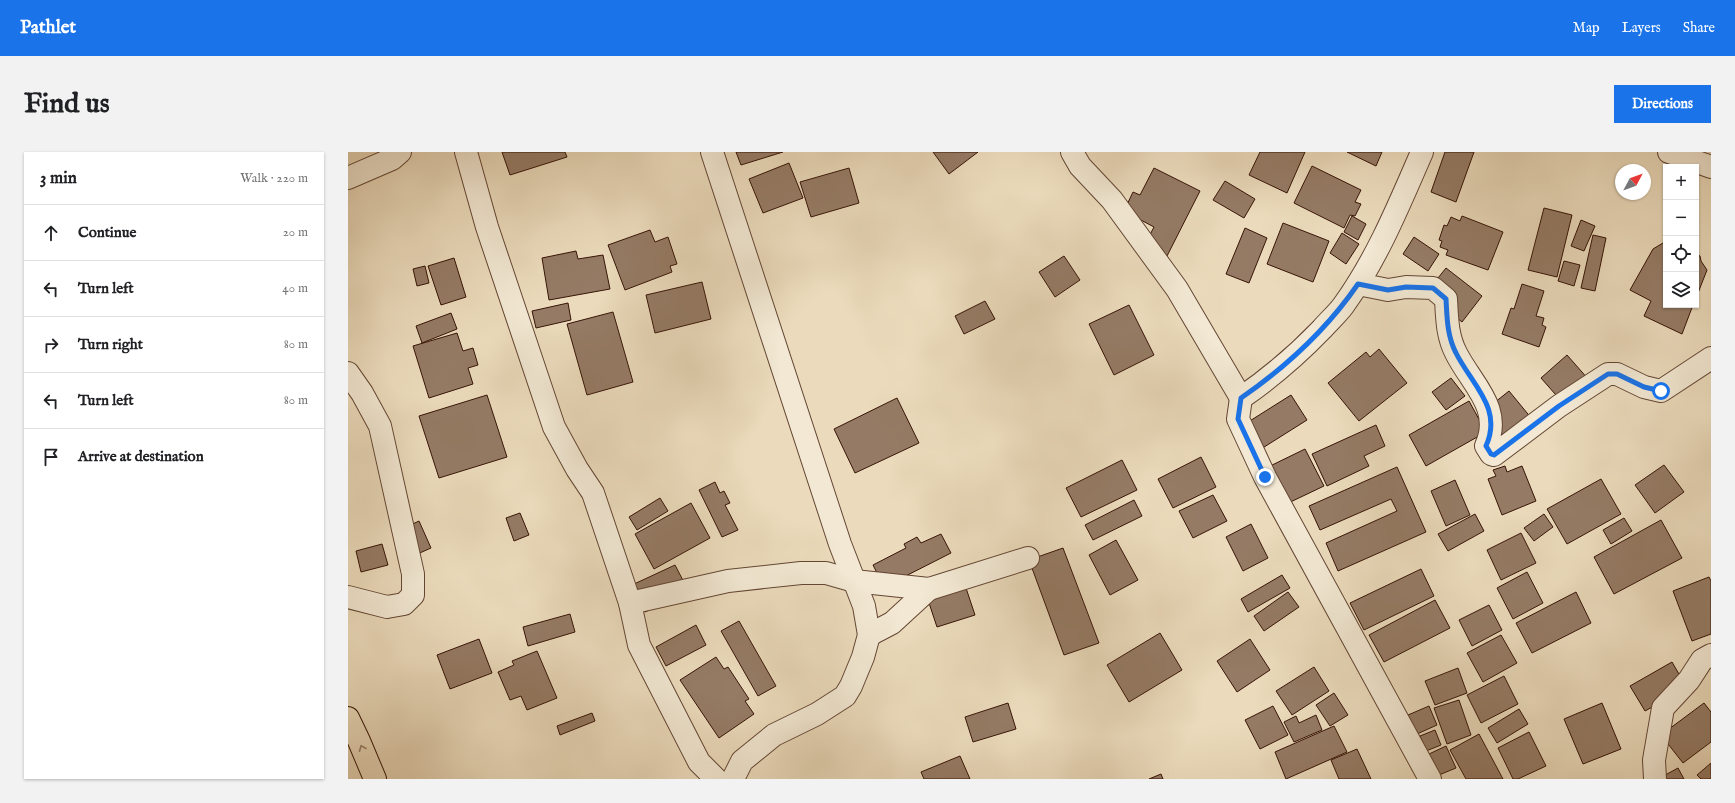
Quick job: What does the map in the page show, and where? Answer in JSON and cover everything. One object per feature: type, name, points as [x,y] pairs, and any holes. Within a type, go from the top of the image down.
[{"type":"highway","points":[[348,718],[375,779]]},
{"type":"street","points":[[348,178],[392,159],[400,152]]},
{"type":"street","points":[[466,152],[486,227],[554,428],[577,469],[593,493],[630,602],[639,645],[699,762],[716,779]]},
{"type":"street","points":[[712,152],[840,544],[864,606],[869,635],[863,657],[851,686],[845,696],[817,714],[774,735],[742,760],[733,779]]},
{"type":"street","points":[[1072,152],[1080,166],[1112,200],[1177,289],[1241,398],[1238,419],[1265,477],[1430,779]]},
{"type":"street","points":[[1241,398],[1302,350],[1342,308],[1369,266],[1422,152]]},
{"type":"street","points":[[1669,152],[1711,167]]},
{"type":"street","points":[[1358,284],[1388,290],[1406,287],[1433,288],[1446,299],[1447,326],[1455,352],[1490,410],[1492,421],[1490,436],[1486,446],[1491,454],[1494,455],[1559,406],[1608,374],[1617,374],[1644,387],[1661,391],[1711,358]]},
{"type":"street","points":[[348,373],[380,426],[413,574],[413,595],[404,604],[387,607],[348,597]]},
{"type":"street","points":[[630,602],[728,581],[801,573],[826,573],[854,581],[929,589],[1028,558]]},
{"type":"street","points":[[869,635],[892,623],[929,589]]},
{"type":"street","points":[[1655,779],[1654,760],[1663,708],[1689,680],[1702,660],[1711,655]]},
{"type":"building","points":[[502,152],[565,152],[567,157],[510,175]]},
{"type":"building","points":[[736,152],[783,152],[741,165]]},
{"type":"building","points":[[933,152],[978,152],[949,174]]},
{"type":"building","points":[[1260,152],[1305,152],[1287,193],[1249,175]]},
{"type":"building","points":[[1347,152],[1382,152],[1376,166]]},
{"type":"building","points":[[1445,152],[1474,152],[1456,202],[1431,192]]},
{"type":"building","points":[[789,163],[803,198],[763,213],[749,179]]},
{"type":"building","points":[[1312,166],[1361,190],[1355,202],[1361,204],[1355,216],[1350,215],[1344,228],[1294,203]]},
{"type":"building","points":[[849,168],[859,203],[811,217],[800,182]]},
{"type":"building","points":[[1154,168],[1200,191],[1166,258],[1144,246],[1154,227],[1124,211],[1133,192],[1140,195]]},
{"type":"building","points":[[1225,181],[1255,199],[1244,218],[1213,200]]},
{"type":"building","points":[[1544,208],[1572,215],[1557,277],[1528,270]]},
{"type":"building","points":[[1352,216],[1366,224],[1358,240],[1344,232]]},
{"type":"building","points":[[1462,216],[1503,232],[1488,270],[1446,255],[1448,250],[1440,247],[1442,241],[1439,240],[1444,225],[1447,226],[1451,217],[1460,221]]},
{"type":"building","points":[[1581,220],[1595,226],[1584,251],[1571,246]]},
{"type":"building","points":[[1283,223],[1329,241],[1313,282],[1267,264]]},
{"type":"building","points":[[1245,228],[1267,238],[1249,283],[1226,274]]},
{"type":"building","points":[[650,230],[655,242],[668,237],[677,264],[670,266],[672,272],[625,290],[608,245]]},
{"type":"building","points":[[1342,233],[1359,244],[1346,264],[1330,253]]},
{"type":"building","points":[[1593,235],[1606,238],[1595,291],[1581,288]]},
{"type":"building","points":[[1414,237],[1439,254],[1428,271],[1403,254]]},
{"type":"building","points":[[1663,243],[1663,308],[1692,308],[1682,334],[1644,316],[1651,301],[1630,290],[1653,249]]},
{"type":"building","points":[[576,251],[578,259],[603,255],[610,289],[549,300],[542,258]]},
{"type":"building","points":[[1064,256],[1080,280],[1055,297],[1039,272]]},
{"type":"building","points":[[1699,256],[1707,270],[1699,290]]},
{"type":"building","points":[[454,258],[466,297],[441,305],[428,266]]},
{"type":"building","points":[[1564,261],[1580,265],[1574,286],[1558,281]]},
{"type":"building","points":[[425,266],[429,283],[417,286],[413,269]]},
{"type":"building","points":[[1446,268],[1482,296],[1462,322],[1426,293]]},
{"type":"building","points":[[702,282],[711,319],[655,333],[646,295]]},
{"type":"building","points":[[1522,284],[1544,291],[1536,316],[1544,318],[1542,325],[1546,327],[1539,347],[1502,334],[1511,308],[1514,309]]},
{"type":"building","points":[[985,301],[995,319],[964,334],[955,316]]},
{"type":"building","points":[[568,303],[571,320],[536,328],[532,311]]},
{"type":"building","points":[[1129,305],[1154,355],[1114,375],[1089,324]]},
{"type":"building","points":[[613,312],[633,382],[587,395],[567,324]]},
{"type":"building","points":[[451,313],[457,329],[422,343],[416,326]]},
{"type":"building","points":[[457,333],[463,351],[473,348],[478,365],[468,368],[473,384],[429,398],[413,346]]},
{"type":"building","points":[[1379,349],[1407,383],[1359,421],[1328,383],[1366,352],[1370,357]]},
{"type":"building","points":[[1567,355],[1589,380],[1563,403],[1541,378]]},
{"type":"building","points":[[1451,378],[1465,396],[1446,410],[1432,392]]},
{"type":"building","points":[[1509,391],[1532,419],[1506,439],[1484,411]]},
{"type":"building","points":[[487,395],[507,457],[439,478],[419,416]]},
{"type":"building","points":[[1291,395],[1307,420],[1261,449],[1245,424]]},
{"type":"building","points":[[897,398],[919,443],[855,473],[834,429]]},
{"type":"building","points":[[1469,401],[1486,432],[1426,466],[1409,435]]},
{"type":"building","points":[[1376,425],[1385,446],[1364,456],[1369,466],[1327,486],[1312,454]]},
{"type":"building","points":[[1305,449],[1324,486],[1282,506],[1264,469]]},
{"type":"building","points":[[1201,457],[1216,487],[1173,508],[1158,479]]},
{"type":"building","points":[[1122,460],[1137,490],[1081,517],[1066,488]]},
{"type":"building","points":[[1664,465],[1684,492],[1655,513],[1635,485]]},
{"type":"building","points":[[1505,466],[1507,472],[1522,466],[1536,501],[1502,515],[1488,479],[1496,476],[1493,470]]},
{"type":"building","points":[[1397,467],[1426,532],[1338,571],[1326,543],[1397,511],[1391,499],[1320,530],[1309,506]]},
{"type":"building","points":[[1601,479],[1621,514],[1567,544],[1547,509]]},
{"type":"building","points":[[1455,480],[1470,515],[1446,526],[1431,491]]},
{"type":"building","points":[[715,482],[720,493],[724,491],[730,503],[725,505],[738,530],[722,537],[699,490]]},
{"type":"building","points":[[1213,495],[1227,521],[1193,538],[1179,511]]},
{"type":"building","points":[[660,498],[668,511],[637,530],[629,517]]},
{"type":"building","points":[[1134,500],[1142,516],[1093,540],[1085,525]]},
{"type":"building","points":[[691,503],[710,538],[654,569],[635,534]]},
{"type":"building","points":[[520,513],[529,535],[514,541],[506,518]]},
{"type":"building","points":[[1475,514],[1484,531],[1448,551],[1438,534]]},
{"type":"building","points":[[1544,514],[1553,527],[1534,541],[1524,528]]},
{"type":"building","points":[[1624,518],[1632,531],[1611,544],[1603,530]]},
{"type":"building","points":[[1661,520],[1682,558],[1614,594],[1594,557]]},
{"type":"building","points":[[419,521],[431,548],[413,556],[400,530]]},
{"type":"building","points":[[1251,524],[1268,558],[1243,571],[1226,537]]},
{"type":"building","points":[[1521,533],[1536,563],[1501,580],[1487,550]]},
{"type":"building","points":[[941,534],[951,553],[884,587],[873,565],[906,548],[904,544],[917,537],[921,543]]},
{"type":"building","points":[[1116,540],[1138,580],[1110,595],[1089,555]]},
{"type":"building","points":[[382,544],[388,565],[361,572],[356,551]]},
{"type":"building","points":[[1063,548],[1099,643],[1064,655],[1029,560]]},
{"type":"building","points":[[675,565],[689,592],[645,612],[632,585]]},
{"type":"building","points":[[1421,569],[1434,596],[1364,630],[1350,603]]},
{"type":"building","points":[[1527,572],[1543,603],[1513,619],[1497,588]]},
{"type":"building","points":[[1282,575],[1290,588],[1248,612],[1241,599]]},
{"type":"building","points":[[1709,577],[1711,581],[1711,634],[1692,641],[1673,591]]},
{"type":"building","points":[[966,588],[975,615],[937,627],[928,600]]},
{"type":"building","points":[[1288,592],[1299,607],[1264,631],[1254,616]]},
{"type":"building","points":[[1576,592],[1591,623],[1532,653],[1516,623]]},
{"type":"building","points":[[1435,600],[1450,628],[1384,662],[1369,635]]},
{"type":"building","points":[[1489,605],[1502,630],[1472,646],[1459,620]]},
{"type":"building","points":[[570,614],[575,632],[528,646],[523,627]]},
{"type":"building","points":[[739,621],[776,686],[758,696],[721,631]]},
{"type":"building","points":[[696,625],[706,645],[666,666],[656,647]]},
{"type":"building","points":[[1160,633],[1182,670],[1129,702],[1107,665]]},
{"type":"building","points":[[1501,635],[1517,663],[1483,682],[1467,653]]},
{"type":"building","points":[[479,639],[492,673],[450,689],[437,655]]},
{"type":"building","points":[[1250,639],[1270,670],[1237,692],[1217,661]]},
{"type":"building","points":[[537,651],[557,698],[527,710],[521,696],[510,700],[498,672],[514,665],[512,661]]},
{"type":"building","points":[[716,657],[724,669],[728,667],[749,699],[745,701],[754,714],[719,738],[680,680]]},
{"type":"building","points":[[1672,662],[1687,688],[1645,711],[1630,686]]},
{"type":"building","points":[[1314,667],[1329,691],[1292,715],[1276,691]]},
{"type":"building","points":[[1458,668],[1467,693],[1435,705],[1425,681]]},
{"type":"building","points":[[1504,676],[1518,704],[1481,723],[1467,695]]},
{"type":"building","points":[[1334,693],[1348,715],[1330,726],[1316,705]]},
{"type":"building","points":[[1459,700],[1471,735],[1447,744],[1434,708]]},
{"type":"building","points":[[1008,703],[1016,729],[973,742],[965,717]]},
{"type":"building","points":[[1602,703],[1621,749],[1583,764],[1564,719]]},
{"type":"building","points":[[1704,703],[1711,712],[1711,742],[1683,763],[1661,735]]},
{"type":"building","points":[[1273,706],[1288,735],[1260,749],[1245,720]]},
{"type":"building","points":[[1429,706],[1437,725],[1417,734],[1408,715]]},
{"type":"building","points":[[1519,709],[1528,724],[1497,743],[1488,728]]},
{"type":"building","points":[[592,713],[595,721],[560,735],[557,726]]},
{"type":"building","points":[[1316,715],[1322,730],[1294,742],[1284,722],[1296,716],[1299,723]]},
{"type":"building","points":[[1334,726],[1347,752],[1286,779],[1275,752]]},
{"type":"building","points":[[1435,730],[1441,745],[1426,751],[1420,736]]},
{"type":"building","points":[[1529,732],[1546,766],[1518,779],[1513,779],[1498,748]]},
{"type":"building","points":[[1479,734],[1503,779],[1466,779],[1450,750]]},
{"type":"building","points":[[1446,746],[1456,768],[1439,775],[1429,754]]},
{"type":"building","points":[[1357,749],[1371,779],[1339,779],[1331,760]]},
{"type":"building","points":[[960,756],[970,779],[924,779],[921,772]]},
{"type":"building","points":[[1711,763],[1711,779],[1701,779],[1697,775]]},
{"type":"building","points":[[1678,768],[1684,779],[1658,779]]},
{"type":"building","points":[[1161,774],[1163,779],[1149,779]]},
{"type":"route","points":[[1265,477],[1238,419],[1241,398],[1256,388],[1302,350],[1342,308],[1358,284],[1388,290],[1406,287],[1433,288],[1446,299],[1447,326],[1455,352],[1490,410],[1492,421],[1490,436],[1486,446],[1491,454],[1494,455],[1559,406],[1608,374],[1617,374],[1644,387],[1661,391]]}]
